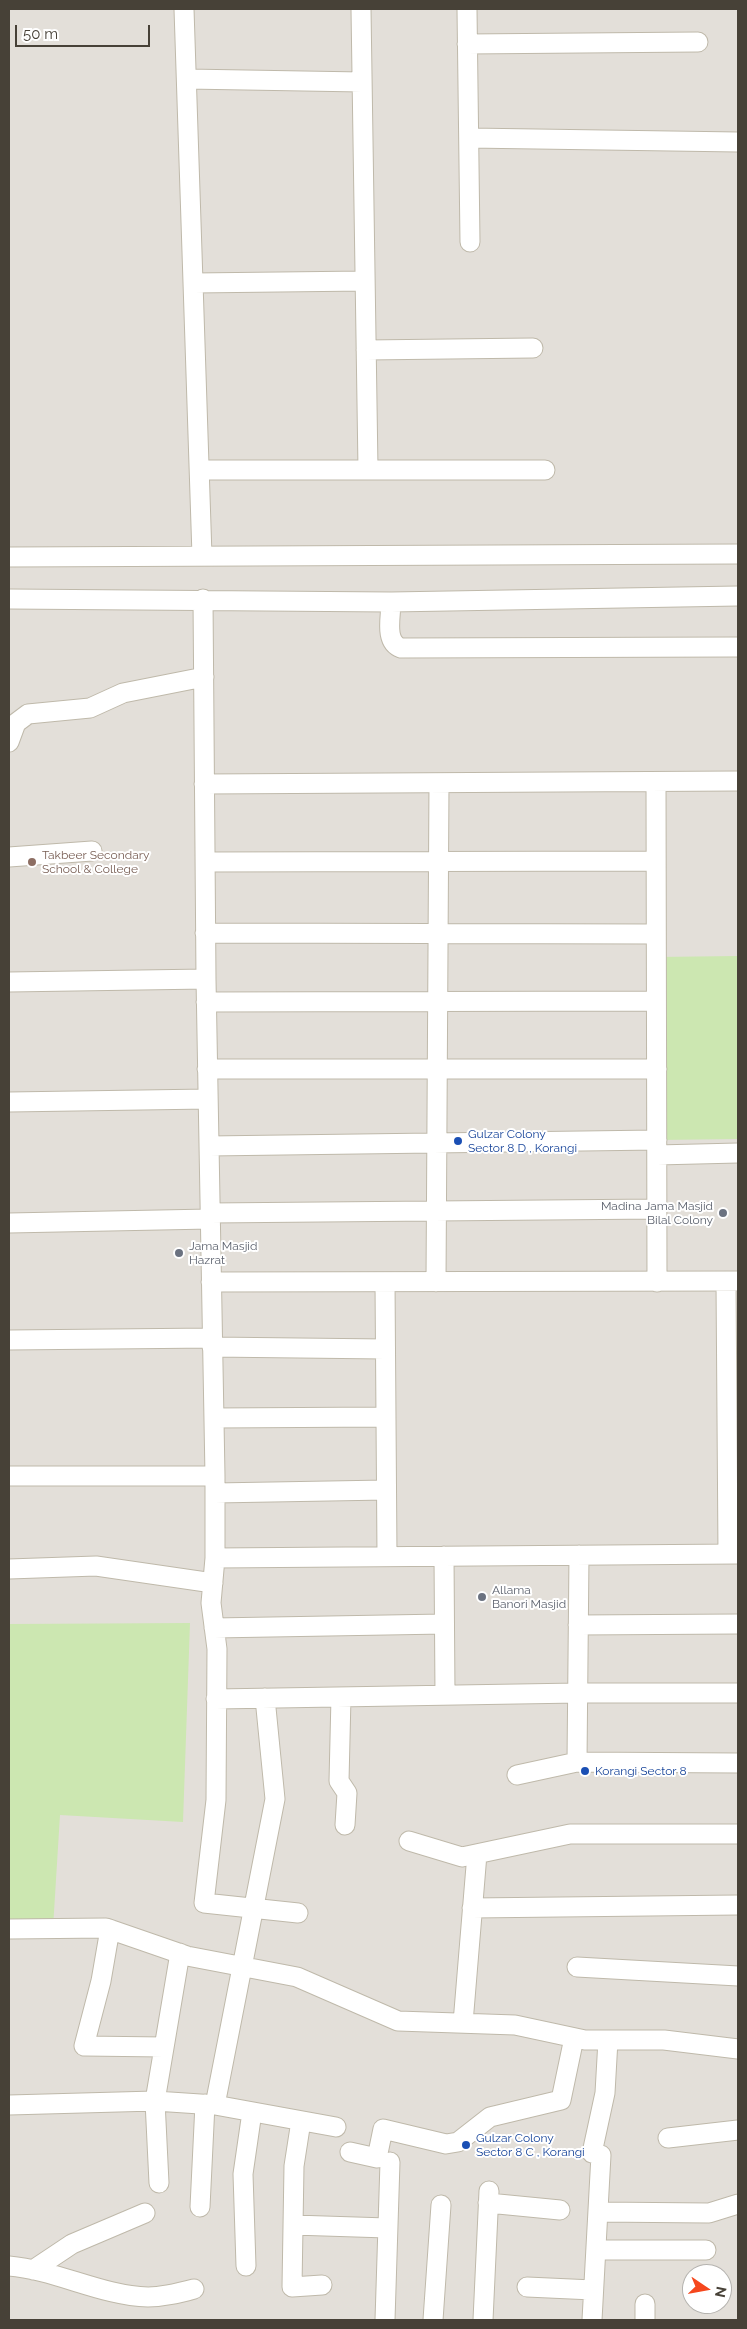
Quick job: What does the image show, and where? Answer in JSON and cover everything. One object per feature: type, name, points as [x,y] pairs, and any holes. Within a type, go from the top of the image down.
[{"type":"street","points":[[184,9],[202,556]]},
{"type":"street","points":[[361,9],[368,469]]},
{"type":"street","points":[[467,9],[470,242]]},
{"type":"street","points":[[467,44],[698,42]]},
{"type":"street","points":[[187,79],[362,82]]},
{"type":"street","points":[[469,138],[738,142]]},
{"type":"street","points":[[194,283],[365,281]]},
{"type":"street","points":[[366,350],[533,348]]},
{"type":"street","points":[[200,470],[545,470]]},
{"type":"street","points":[[9,557],[738,554]]},
{"type":"street","points":[[9,599],[203,599],[391,607],[738,596]]},
{"type":"street","points":[[203,599],[206,1002],[215,1485],[215,1558],[211,1603],[217,1649],[216,1800],[204,1903],[298,1913]]},
{"type":"street","points":[[391,607],[390,639],[394,646],[401,648],[738,647]]},
{"type":"street","points":[[9,742],[16,723],[28,714],[90,708],[123,693],[204,677]]},
{"type":"street","points":[[656,782],[657,1282]]},
{"type":"street","points":[[204,784],[738,782]]},
{"type":"street","points":[[436,1282],[439,783]]},
{"type":"street","points":[[9,857],[92,851]]},
{"type":"street","points":[[205,862],[656,861]]},
{"type":"street","points":[[206,933],[656,934]]},
{"type":"street","points":[[9,982],[206,979]]},
{"type":"street","points":[[206,1002],[656,1001]]},
{"type":"street","points":[[207,1069],[656,1069]]},
{"type":"street","points":[[9,1102],[208,1099]]},
{"type":"street","points":[[209,1146],[437,1143],[657,1148],[738,1153]]},
{"type":"street","points":[[9,1223],[437,1211],[657,1209]]},
{"type":"street","points":[[212,1282],[732,1282],[733,1554],[215,1558]]},
{"type":"street","points":[[385,1282],[386,1556]]},
{"type":"street","points":[[9,1340],[212,1342],[385,1349]]},
{"type":"street","points":[[214,1418],[386,1417]]},
{"type":"street","points":[[9,1476],[386,1490]]},
{"type":"street","points":[[577,1762],[579,1555]]},
{"type":"street","points":[[444,1556],[445,1695]]},
{"type":"street","points":[[9,1569],[96,1566],[213,1583]]},
{"type":"street","points":[[214,1628],[444,1624]]},
{"type":"street","points":[[578,1625],[738,1624]]},
{"type":"street","points":[[216,1699],[578,1693],[738,1693]]},
{"type":"street","points":[[341,1697],[338,1781],[347,1793],[345,1825]]},
{"type":"street","points":[[200,2207],[210,2104],[242,1966],[275,1799],[265,1698]]},
{"type":"street","points":[[518,1775],[577,1762],[738,1762]]},
{"type":"street","points":[[409,1841],[462,1857],[570,1834],[738,1834]]},
{"type":"street","points":[[463,2023],[477,1854]]},
{"type":"street","points":[[472,1908],[738,1905]]},
{"type":"street","points":[[9,1929],[110,1929],[180,1953],[297,1977],[398,2021],[514,2025],[585,2040],[664,2040],[738,2049]]},
{"type":"street","points":[[110,1929],[102,1981],[84,2046],[164,2047]]},
{"type":"street","points":[[159,2183],[155,2101],[180,1953]]},
{"type":"street","points":[[578,1967],[738,1976]]},
{"type":"street","points":[[350,2152],[377,2158],[383,2129],[446,2144],[458,2142],[490,2117],[561,2100],[574,2038]]},
{"type":"street","points":[[592,2320],[601,2155],[592,2153],[605,2093],[608,2040]]},
{"type":"street","points":[[9,2105],[155,2101],[210,2104],[336,2127]]},
{"type":"street","points":[[246,2266],[243,2174],[252,2112]]},
{"type":"street","points":[[301,2121],[294,2166],[292,2287],[322,2286]]},
{"type":"street","points":[[668,2138],[738,2130]]},
{"type":"street","points":[[385,2320],[390,2162]]},
{"type":"street","points":[[482,2320],[489,2197],[560,2210]]},
{"type":"street","points":[[598,2212],[709,2213],[738,2204]]},
{"type":"street","points":[[433,2320],[441,2205]]},
{"type":"street","points":[[33,2270],[72,2244],[145,2212]]},
{"type":"street","points":[[293,2225],[388,2228]]},
{"type":"street","points":[[596,2250],[706,2250]]},
{"type":"street","points":[[9,2266],[33,2270],[127,2294],[148,2297],[194,2289]]},
{"type":"street","points":[[527,2287],[593,2290]]},
{"type":"shaded area","points":[[9,9],[738,9],[738,2320],[9,2320]]},
{"type":"green space","points":[[738,956],[738,1139],[657,1140],[656,957]]},
{"type":"green space","points":[[190,1623],[183,1822],[60,1815],[53,1928],[9,1929],[9,1624]]},
{"type":"place","name":"Takbeer Secondary School & College","points":[[32,862]]},
{"type":"place","name":"Gulzar Colony Sector 8 D , Korangi","points":[[458,1141]]},
{"type":"place","name":"Madina Jama Masjid Bilal Colony","points":[[723,1213]]},
{"type":"place","name":"Jama Masjid Hazrat","points":[[179,1253]]},
{"type":"place","name":"Allama Banori Masjid","points":[[482,1597]]},
{"type":"place","name":"Korangi Sector 8","points":[[585,1771]]},
{"type":"place","name":"Gulzar Colony Sector 8 C , Korangi","points":[[466,2145]]}]
